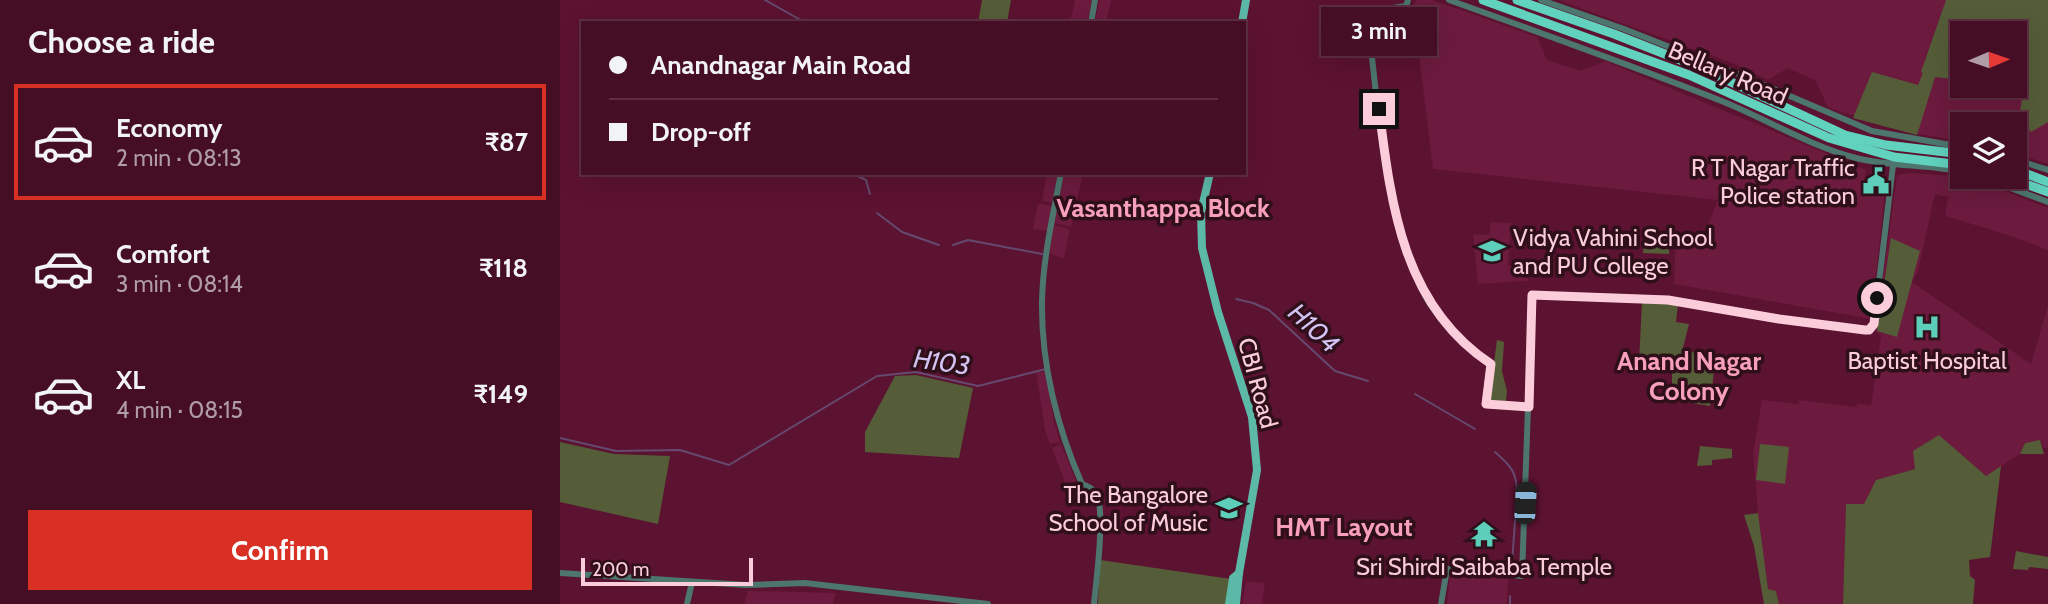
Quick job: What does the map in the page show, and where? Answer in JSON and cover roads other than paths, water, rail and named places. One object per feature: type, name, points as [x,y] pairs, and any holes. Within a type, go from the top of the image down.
[{"type":"highway","name":"Bellary Road","points":[[1483,0],[1746,93]]},
{"type":"highway","name":"Bellary Road","points":[[1517,0],[1614,34],[1894,161],[1950,164]]},
{"type":"highway","name":"Bellary Road","points":[[1830,133],[1886,145],[1950,153]]},
{"type":"highway","points":[[2027,174],[2048,182]]},
{"type":"highway","points":[[2027,184],[2048,192]]},
{"type":"main road","points":[[1242,21],[1247,0]]},
{"type":"main road","name":"CBI Road","points":[[1210,175],[1201,212],[1202,248],[1252,417],[1257,470],[1236,604]]},
{"type":"main road","points":[[1229,604],[1233,578],[1239,573]]},
{"type":"street","points":[[1091,21],[1095,0]]},
{"type":"street","points":[[1408,0],[1406,6],[1367,12],[1386,166],[1399,230],[1429,303],[1466,345],[1491,364],[1486,404],[1529,407]]},
{"type":"street","points":[[1449,0],[1654,74],[1856,158],[1950,170]]},
{"type":"street","points":[[1541,0],[1743,76],[1872,131],[1950,145]]},
{"type":"street","points":[[1441,604],[1447,569],[1522,576],[1532,295],[1668,300],[1779,319],[1869,330],[1874,324],[1894,161]]},
{"type":"street","points":[[2027,163],[2048,170]]},
{"type":"street","points":[[1061,175],[1045,269],[1043,321],[1063,442],[1082,484],[1097,495],[1100,525],[1094,604]]},
{"type":"street","points":[[2013,189],[2048,202]]},
{"type":"street","points":[[560,573],[746,585],[806,583],[988,604]]},
{"type":"street","points":[[687,604],[692,582]]},
{"type":"waterway","name":"H104","points":[[765,0],[802,21]]},
{"type":"waterway","name":"H104","points":[[855,175],[866,180],[870,194]]},
{"type":"waterway","name":"H104","points":[[877,213],[902,232],[939,245]]},
{"type":"waterway","name":"H104","points":[[953,245],[968,240],[1042,254]]},
{"type":"waterway","name":"H104","points":[[1236,299],[1269,310],[1335,371],[1368,381]]},
{"type":"waterway","name":"H103","points":[[560,438],[616,451],[680,450],[729,465],[877,376],[916,372],[978,386],[1046,369]]},
{"type":"waterway","name":"H104","points":[[1415,394],[1475,429]]},
{"type":"waterway","name":"H104","points":[[1495,452],[1512,470],[1517,494]]},
{"type":"waterway","name":"H104","points":[[1512,563],[1516,508]]},
{"type":"waterway","name":"H104","points":[[1510,596],[1510,604]]},
{"type":"place","name":"R T Nagar Traffic Police station","points":[[1876,181]]},
{"type":"place","name":"Vidya Vahini School and PU College","points":[[1492,251]]},
{"type":"place","name":"Baptist Hospital","points":[[1927,327]]},
{"type":"place","name":"The Bangalore School of Music","points":[[1229,508]]},
{"type":"place","name":"Sri Shirdi Saibaba Temple","points":[[1484,534]]},
{"type":"district","name":"Vasanthappa Block","points":[[1163,208]]},
{"type":"district","name":"Anand Nagar Colony","points":[[1689,376]]},
{"type":"district","name":"HMT Layout","points":[[1344,527]]}]
